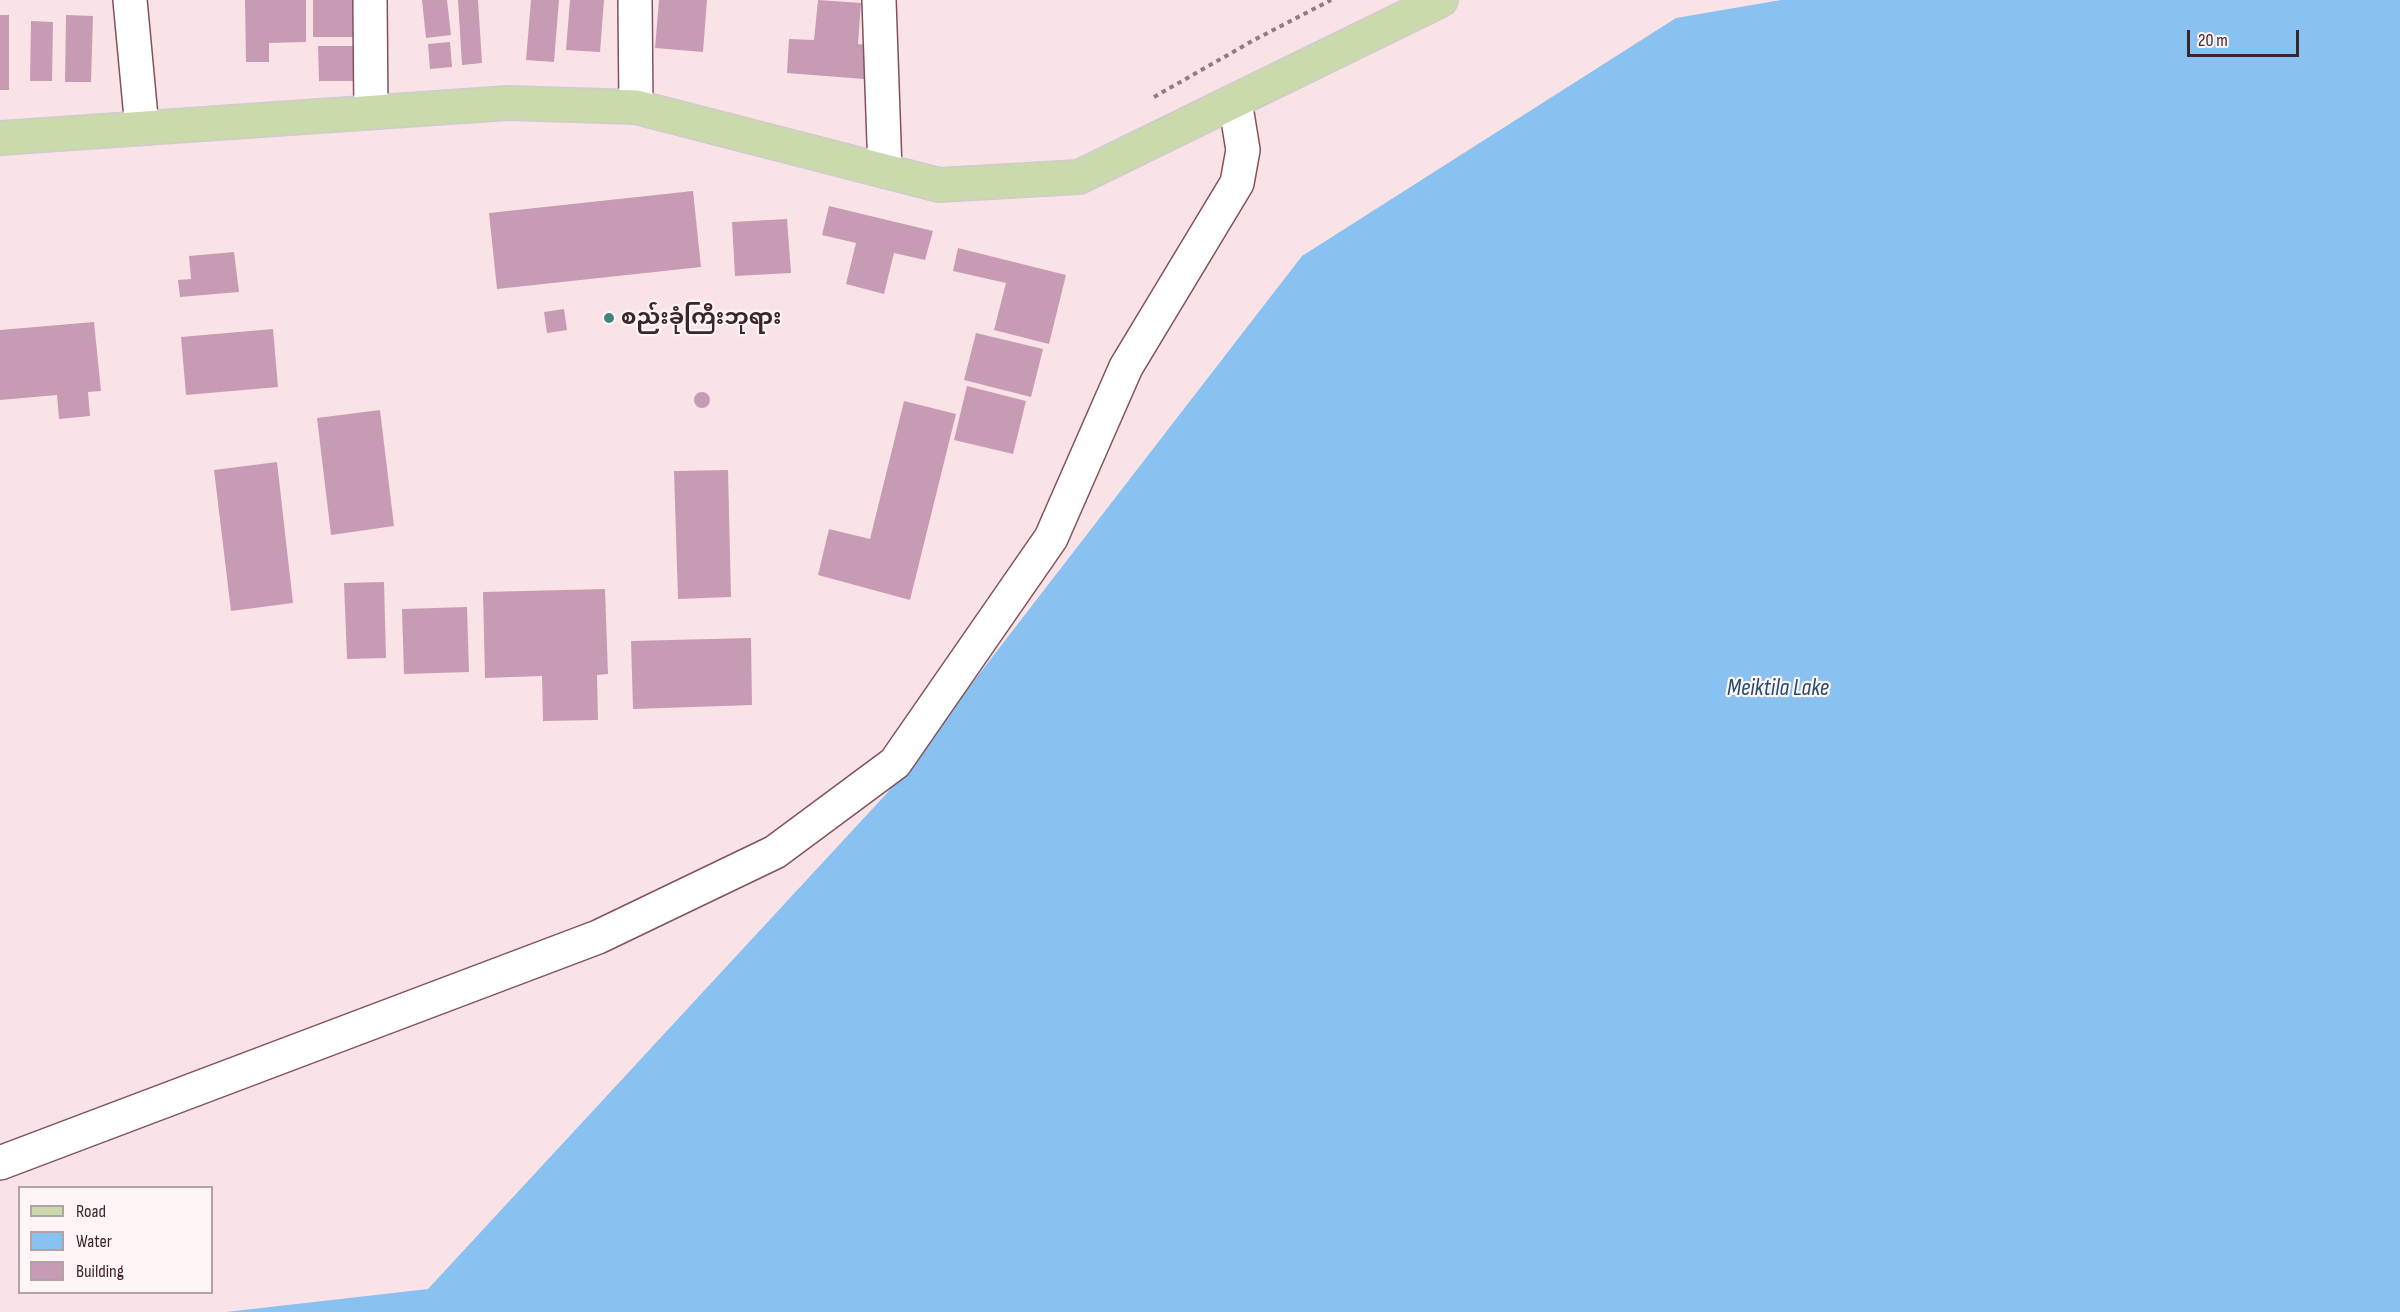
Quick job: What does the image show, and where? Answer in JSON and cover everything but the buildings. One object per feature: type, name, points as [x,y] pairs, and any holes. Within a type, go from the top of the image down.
[{"type":"main road","points":[[0,138],[508,103],[636,106],[939,185],[1079,177],[1441,0]]},
{"type":"street","points":[[130,0],[142,128]]},
{"type":"street","points":[[370,0],[371,112]]},
{"type":"street","points":[[635,0],[636,106]]},
{"type":"street","points":[[879,0],[885,171]]},
{"type":"street","points":[[0,1162],[598,937],[775,852],[895,764],[1051,538],[1126,367],[1237,183],[1243,150],[1235,101]]},
{"type":"water","name":"Meiktila Lake","points":[[1781,0],[2400,0],[2400,1312],[226,1312],[428,1289],[888,792],[1302,256],[1676,18]]},
{"type":"place","name":"စည်းခုံကြီးဘုရား","points":[[609,318]]}]
